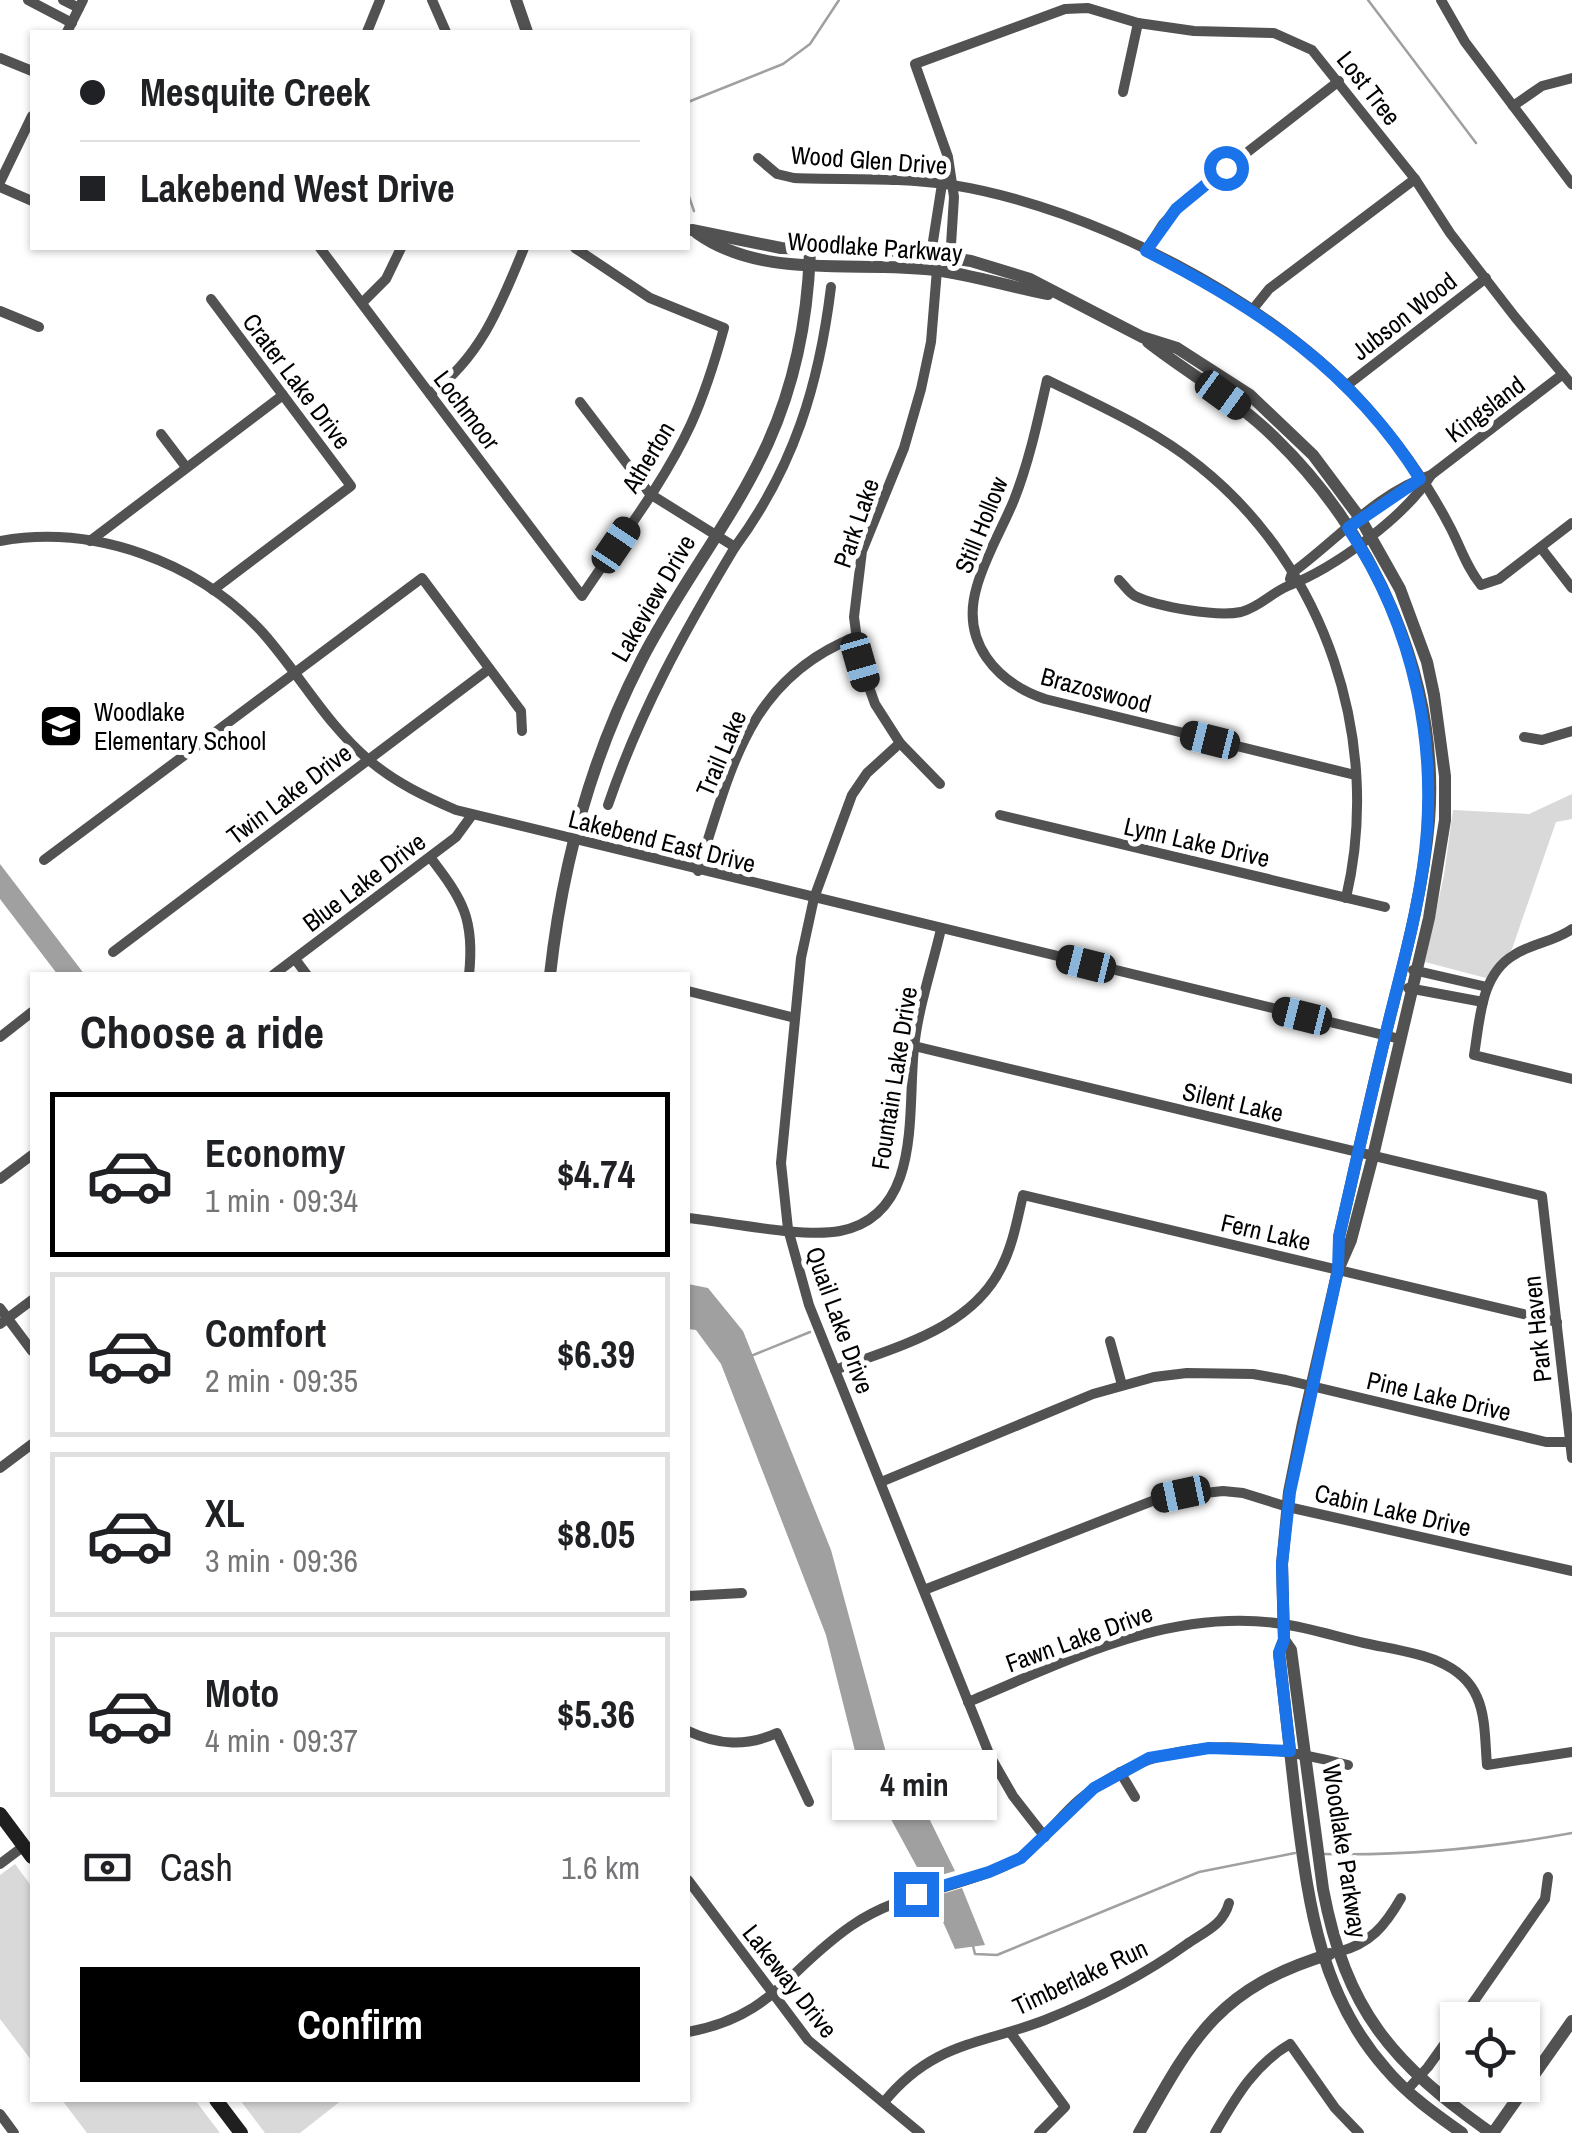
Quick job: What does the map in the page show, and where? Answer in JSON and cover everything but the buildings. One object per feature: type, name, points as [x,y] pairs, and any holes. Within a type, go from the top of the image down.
[{"type":"main road","points":[[0,1814],[30,1847]]},
{"type":"main road","points":[[218,2102],[241,2133]]},
{"type":"street","points":[[28,0],[70,28],[81,4],[63,0]]},
{"type":"street","points":[[367,30],[380,0]]},
{"type":"street","points":[[432,0],[445,30]]},
{"type":"street","points":[[516,0],[526,30]]},
{"type":"street","points":[[1445,2],[1465,42],[1572,184]]},
{"type":"street","name":"Lost Tree","points":[[947,181],[944,143],[915,64],[1065,8],[1100,10],[1138,23],[1194,31],[1287,36],[1312,50],[1339,82],[1572,385]]},
{"type":"street","points":[[1123,92],[1138,23]]},
{"type":"street","points":[[0,58],[30,70]]},
{"type":"street","points":[[1513,106],[1542,86],[1572,78]]},
{"type":"street","points":[[1146,251],[1163,224],[1187,199],[1339,82]]},
{"type":"street","points":[[30,120],[0,185],[30,199]]},
{"type":"street","name":"Wood Glen Drive","points":[[758,158],[777,174],[794,178],[947,181],[1063,213],[1146,251],[1253,309],[1346,386],[1425,480],[1471,573],[1481,585],[1499,580],[1541,548]]},
{"type":"street","points":[[1253,309],[1269,289],[1415,179]]},
{"type":"street","points":[[931,254],[947,181]]},
{"type":"street","points":[[938,270],[949,256],[947,181]]},
{"type":"street","points":[[936,221],[950,222]]},
{"type":"street","name":"Woodlake Parkway","points":[[690,229],[715,246],[779,263],[938,270],[1060,296]]},
{"type":"street","name":"Woodlake Parkway","points":[[690,229],[810,250],[949,256],[1030,279],[1142,337],[1240,407],[1274,436],[1330,500],[1359,544],[1400,630],[1411,666],[1426,736],[1429,819],[1420,886],[1339,1237],[1338,1270]]},
{"type":"street","name":"Lochmoor","points":[[322,250],[582,596]]},
{"type":"street","points":[[362,304],[386,279],[400,250]]},
{"type":"street","points":[[430,394],[480,344],[523,250]]},
{"type":"street","name":"Atherton","points":[[578,250],[650,298],[724,328],[690,427],[582,596]]},
{"type":"street","name":"Lakeview Drive","points":[[551,972],[574,840],[602,749],[641,661],[768,442],[789,386],[804,316],[810,250]]},
{"type":"street","name":"Park Lake","points":[[931,254],[938,270],[922,388],[904,448],[857,572],[855,637],[870,693],[900,744],[940,784]]},
{"type":"street","name":"Jubson Wood","points":[[1346,386],[1486,278]]},
{"type":"street","points":[[608,805],[660,676],[796,444],[819,365],[831,287]]},
{"type":"street","name":"Crater Lake Drive","points":[[211,299],[351,486],[213,590]]},
{"type":"street","points":[[0,311],[39,327]]},
{"type":"street","name":"Woodlake Parkway","points":[[1142,337],[1177,348],[1250,395],[1313,455],[1371,534],[1393,574],[1415,625],[1434,695],[1442,748],[1445,820],[1438,874],[1373,1156],[1351,1240],[1338,1270],[1312,1386],[1288,1508],[1282,1564],[1284,1640],[1279,1653],[1314,1931],[1330,1979],[1354,2027],[1386,2070],[1462,2133]]},
{"type":"street","name":"Kingsland","points":[[1292,573],[1360,518],[1425,480],[1564,374]]},
{"type":"street","name":"Still Hollow","points":[[1004,679],[982,650],[975,630],[974,597],[1023,474],[1047,380],[1143,428],[1202,468],[1246,510],[1292,573]]},
{"type":"street","points":[[90,541],[283,394]]},
{"type":"street","points":[[580,402],[650,494],[735,548]]},
{"type":"street","points":[[161,434],[186,467]]},
{"type":"street","name":"Kingsland","points":[[1119,580],[1134,596],[1223,615],[1253,608],[1359,544],[1397,512],[1425,480]]},
{"type":"street","points":[[1387,500],[1397,512]]},
{"type":"street","points":[[1572,523],[1541,548],[1572,588]]},
{"type":"street","name":"Lakebend East Drive","points":[[0,540],[40,537],[90,541],[160,561],[213,590],[262,632],[344,737],[369,760],[426,797],[472,814],[1400,1039]]},
{"type":"street","points":[[1321,550],[1330,564]]},
{"type":"street","points":[[1292,573],[1293,586],[1318,620],[1340,676],[1355,747],[1356,838],[1346,898]]},
{"type":"street","points":[[44,860],[422,578],[521,711],[522,731]]},
{"type":"street","name":"Trail Lake","points":[[698,870],[726,784],[758,713],[780,684],[806,661],[855,637]]},
{"type":"street","name":"Twin Lake Drive","points":[[113,952],[490,669]]},
{"type":"street","name":"Brazoswood","points":[[1004,679],[1045,700],[1356,775]]},
{"type":"street","points":[[1524,738],[1542,740],[1572,731]]},
{"type":"street","name":"Quail Lake Drive","points":[[900,744],[876,763],[852,795],[814,898],[801,958],[781,1163],[788,1229],[804,1290],[997,1771],[1044,1837]]},
{"type":"street","name":"Blue Lake Drive","points":[[277,972],[456,837],[472,814]]},
{"type":"street","name":"Lynn Lake Drive","points":[[1000,815],[1385,907]]},
{"type":"street","points":[[430,857],[467,913],[472,940],[469,972]]},
{"type":"street","name":"Fountain Lake Drive","points":[[690,1218],[821,1233],[847,1229],[871,1217],[891,1198],[903,1174],[914,1046],[941,929]]},
{"type":"street","points":[[1572,929],[1514,954],[1496,970],[1483,1002],[1474,1056],[1572,1079]]},
{"type":"street","points":[[294,959],[305,972]]},
{"type":"street","points":[[1402,968],[1487,987]]},
{"type":"street","points":[[1444,994],[1448,977]]},
{"type":"street","points":[[1398,986],[1483,1002]]},
{"type":"street","points":[[690,992],[795,1018]]},
{"type":"street","points":[[0,1037],[30,1014]]},
{"type":"street","name":"Silent Lake","points":[[914,1046],[1542,1196]]},
{"type":"street","points":[[0,1179],[30,1156]]},
{"type":"street","name":"Fern Lake","points":[[835,1370],[932,1332],[968,1310],[1000,1270],[1010,1249],[1023,1195],[1557,1322]]},
{"type":"street","name":"Park Haven","points":[[1542,1196],[1572,1458]]},
{"type":"street","points":[[4,1321],[30,1302]]},
{"type":"street","points":[[0,1308],[4,1321],[30,1349]]},
{"type":"street","points":[[1110,1341],[1122,1385]]},
{"type":"street","name":"Pine Lake Drive","points":[[881,1482],[1122,1385],[1154,1377],[1220,1372],[1254,1374],[1312,1386],[1546,1442],[1570,1442]]},
{"type":"street","points":[[0,1468],[30,1446]]},
{"type":"street","name":"Cabin Lake Drive","points":[[924,1590],[1160,1498],[1222,1491],[1572,1571]]},
{"type":"street","points":[[690,1596],[742,1593]]},
{"type":"street","name":"Fawn Lake Drive","points":[[968,1702],[1144,1632],[1210,1621],[1284,1624],[1434,1660],[1461,1674],[1481,1708],[1487,1764],[1572,1752]]},
{"type":"street","name":"Woodlake Parkway","points":[[1284,1640],[1290,1650],[1320,1868],[1338,1952],[1368,2018],[1399,2059],[1418,2078],[1492,2133]]},
{"type":"street","points":[[690,1732],[740,1744],[777,1733],[809,1802]]},
{"type":"street","points":[[690,2031],[745,2015],[774,1996],[829,1942],[856,1922],[916,1894],[1021,1858],[1069,1809],[1120,1772],[1149,1758],[1188,1749],[1290,1751],[1307,1755]]},
{"type":"street","name":"Woodlake Parkway","points":[[1307,1755],[1348,1766]]},
{"type":"street","points":[[1120,1772],[1134,1797]]},
{"type":"street","points":[[0,1864],[30,1847]]},
{"type":"street","points":[[1473,2002],[1545,1899],[1548,1877]]},
{"type":"street","name":"Lakeway Drive","points":[[690,1883],[818,2050],[920,2133]]},
{"type":"street","points":[[1139,2133],[1197,2035],[1214,2017],[1276,1974],[1367,1942],[1386,1925],[1401,1898]]},
{"type":"street","name":"Timberlake Run","points":[[884,2102],[906,2078],[938,2056],[1076,2007],[1149,1970],[1225,1918],[1229,1902]]},
{"type":"street","points":[[1492,2133],[1572,2021]]},
{"type":"street","points":[[1010,2032],[1065,2107],[1039,2133]]},
{"type":"street","points":[[1217,2132],[1250,2076],[1272,2054],[1290,2044],[1336,2108],[1360,2133]]},
{"type":"street","points":[[1407,2090],[1440,2048]]},
{"type":"street","points":[[0,2114],[14,2133]]},
{"type":"shaded area","points":[[1572,794],[1572,819],[1556,822],[1512,949],[1486,978],[1425,962],[1453,810],[1529,814]]},
{"type":"shaded area","points":[[0,864],[83,972],[56,972],[0,899]]},
{"type":"shaded area","points":[[690,1284],[708,1288],[743,1331],[831,1550],[888,1760],[918,1796],[955,1871],[924,1880],[856,1755],[826,1635],[721,1364],[696,1330],[690,1329]]},
{"type":"shaded area","points":[[15,1864],[30,1884],[30,2058],[0,2019],[0,1875]]},
{"type":"shaded area","points":[[962,1888],[985,1945],[955,1949],[932,1897]]},
{"type":"shaded area","points":[[64,2102],[197,2102],[220,2133],[87,2133]]},
{"type":"shaded area","points":[[242,2102],[339,2102],[300,2133],[265,2133]]},
{"type":"waterway","points":[[690,101],[783,64],[810,44],[839,0]]},
{"type":"waterway","points":[[1368,0],[1476,143]]},
{"type":"waterway","points":[[690,200],[694,211]]},
{"type":"waterway","points":[[751,1356],[810,1332]]},
{"type":"waterway","points":[[1323,1854],[1448,1850],[1572,1833]]},
{"type":"waterway","points":[[973,1946],[975,1954],[997,1955],[1199,1872],[1295,1853]]},
{"type":"place","name":"Woodlake Elementary School","points":[[61,726]]},
{"type":"route","points":[[916,1894],[1021,1858],[1094,1788],[1149,1758],[1188,1749],[1290,1751],[1279,1653],[1284,1640],[1282,1564],[1290,1492],[1338,1270],[1339,1237],[1414,920],[1429,819],[1426,736],[1411,666],[1386,595],[1348,528],[1420,479],[1366,406],[1302,346],[1253,309],[1146,251],[1176,209],[1226,168]]}]
